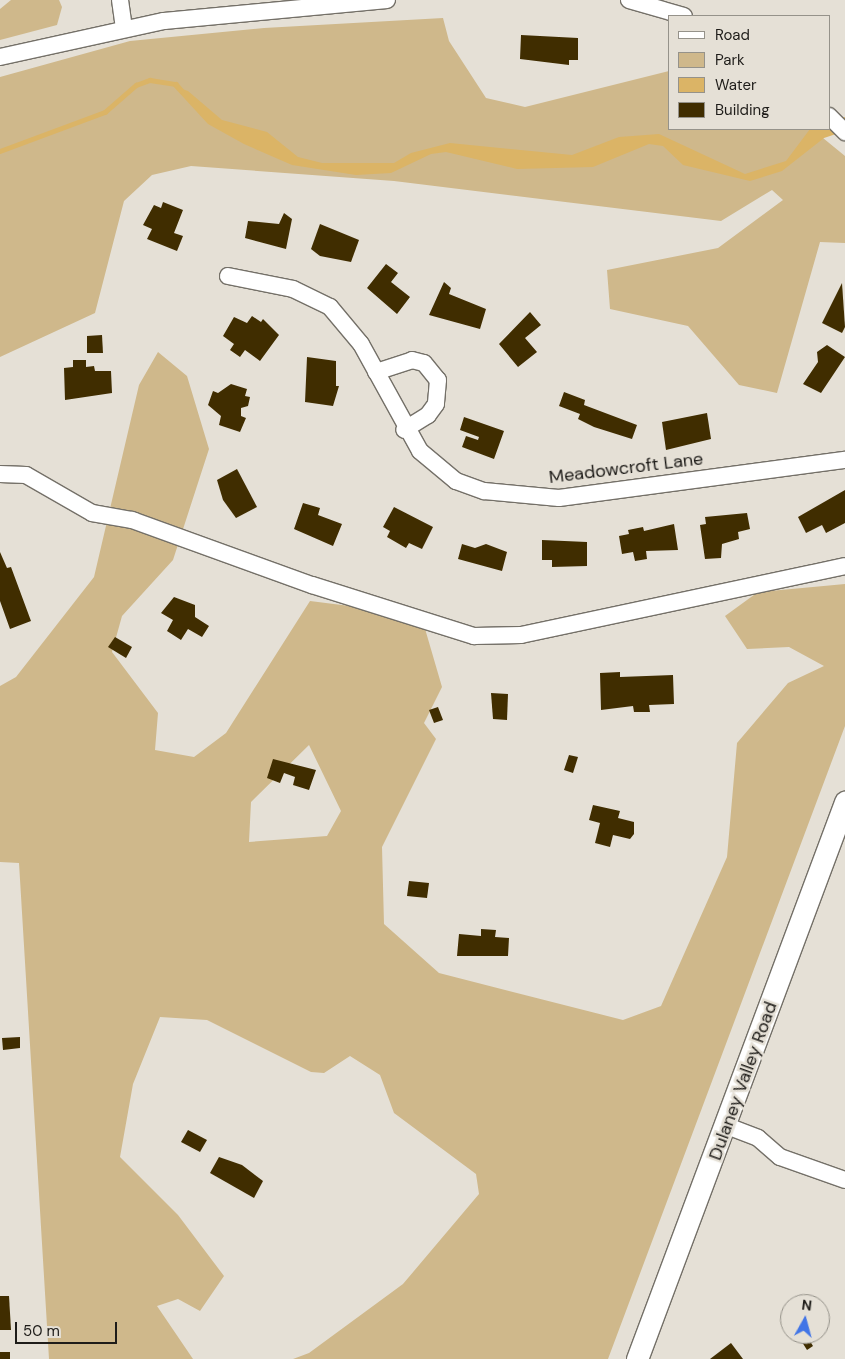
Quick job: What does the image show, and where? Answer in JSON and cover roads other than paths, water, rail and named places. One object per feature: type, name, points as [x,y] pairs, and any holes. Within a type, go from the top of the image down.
[{"type":"main road","name":"Dulaney Valley Road","points":[[637,1359],[727,1126],[845,802]]},
{"type":"street","points":[[120,0],[124,29]]},
{"type":"street","points":[[0,57],[124,29],[250,10],[388,0]]},
{"type":"street","points":[[630,0],[668,5],[683,15]]},
{"type":"street","name":"Meadowcroft Lane","points":[[228,276],[293,289],[330,307],[346,323],[376,372],[404,430],[436,468],[456,480],[484,491],[531,498],[596,495],[845,460]]},
{"type":"street","points":[[376,372],[412,360],[424,363],[438,380],[436,404],[428,415],[404,430]]},
{"type":"street","points":[[0,474],[26,475],[92,513],[132,520],[312,586],[474,636],[521,635],[845,566]]},
{"type":"street","points":[[727,1126],[758,1138],[780,1157],[845,1180]]},
{"type":"water","points":[[173,86],[188,91],[222,120],[267,132],[298,157],[322,163],[394,163],[411,153],[450,143],[572,155],[619,137],[659,134],[745,174],[786,161],[809,130],[830,130],[830,122],[845,117],[845,131],[824,138],[782,171],[750,181],[683,165],[663,146],[649,144],[593,167],[517,169],[446,152],[431,154],[391,173],[356,175],[292,165],[244,144],[208,124]]},
{"type":"waterway","points":[[0,151],[105,112],[136,85],[150,80],[176,84],[182,91]]}]
